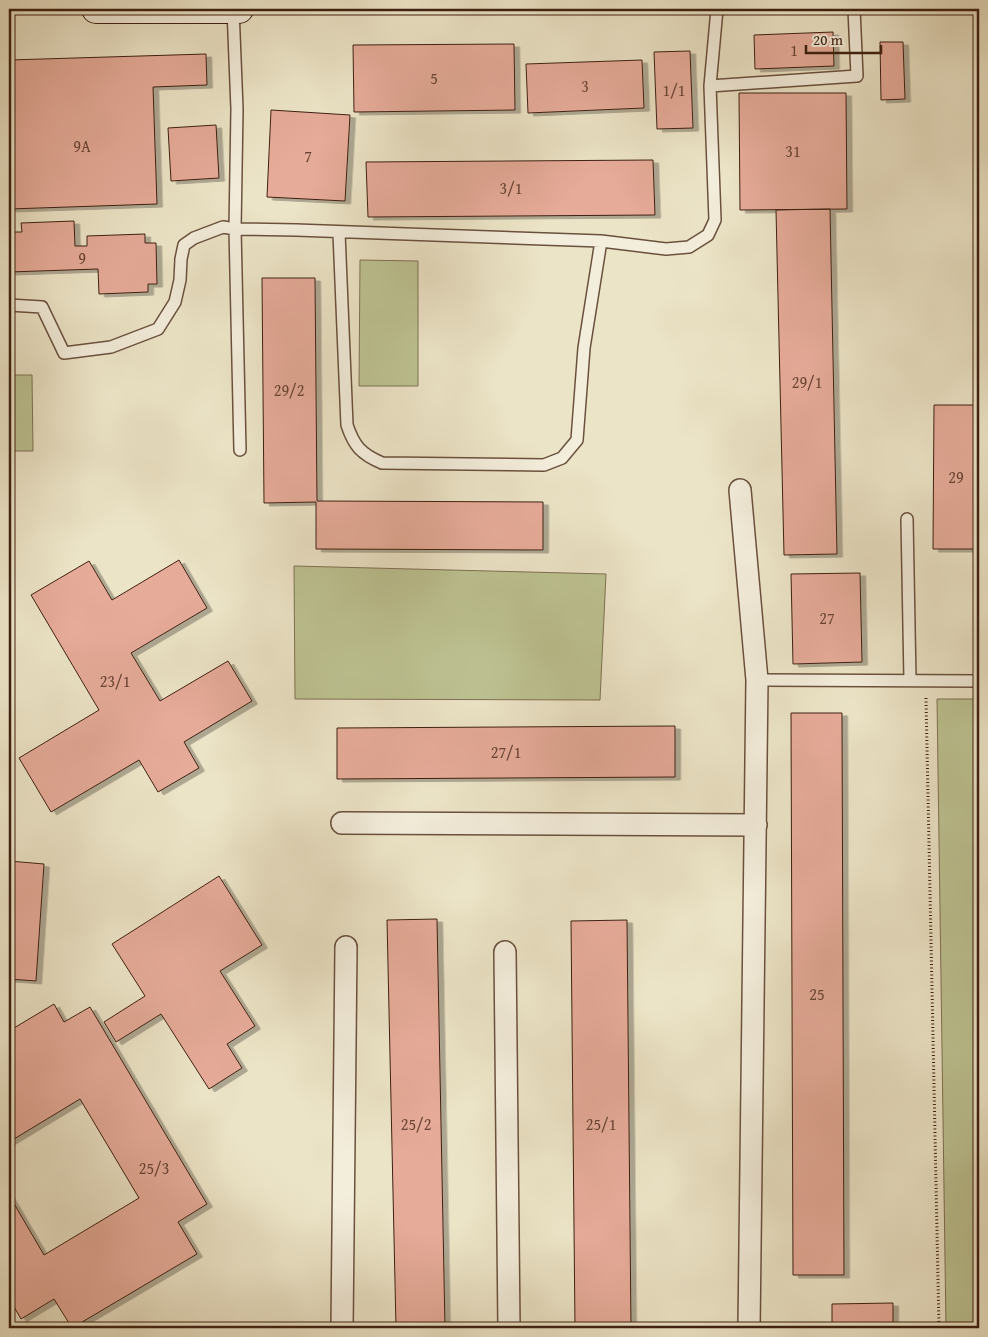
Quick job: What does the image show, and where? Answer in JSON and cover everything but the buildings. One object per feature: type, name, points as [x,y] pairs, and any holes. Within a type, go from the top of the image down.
[{"type":"street","points":[[96,9],[239,9]]},
{"type":"street","points":[[740,490],[758,680],[749,1328]]},
{"type":"street","points":[[342,823],[756,825]]},
{"type":"street","points":[[342,1328],[346,947]]},
{"type":"street","points":[[504,952],[509,1328]]},
{"type":"lane","points":[[233,9],[237,109],[236,229],[240,450]]},
{"type":"lane","points":[[9,305],[42,307],[64,353],[111,347],[158,329],[175,302],[180,280],[181,258],[184,245],[194,238],[223,227],[339,233],[601,241],[666,249],[689,247],[708,235],[715,220],[710,86],[717,9]]},
{"type":"lane","points":[[710,86],[857,76],[854,9]]},
{"type":"lane","points":[[339,233],[347,425],[357,447],[367,457],[382,462],[544,464],[562,458],[577,440],[584,348],[601,241]]},
{"type":"lane","points":[[907,519],[910,680]]},
{"type":"lane","points":[[758,680],[979,681]]},
{"type":"path","points":[[925,680],[940,1328]]},
{"type":"green space","points":[[360,260],[418,261],[418,386],[359,386]]},
{"type":"green space","points":[[9,375],[32,375],[33,451],[9,451]]},
{"type":"green space","points":[[294,566],[606,574],[600,700],[295,699]]},
{"type":"green space","points":[[937,699],[979,699],[979,1328],[946,1328]]}]
